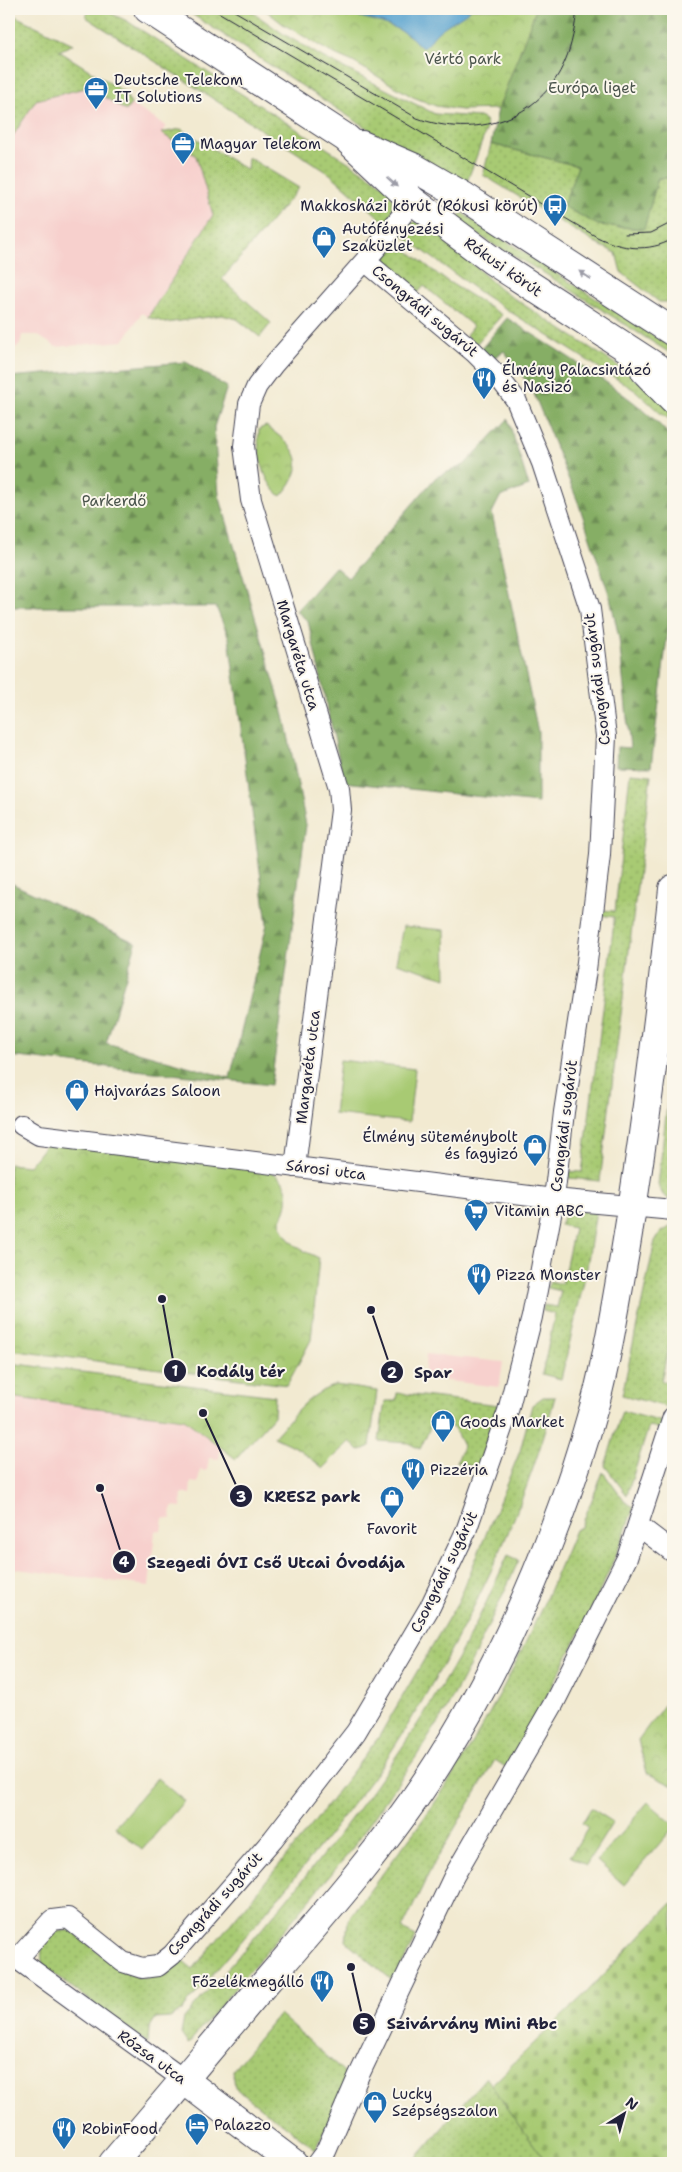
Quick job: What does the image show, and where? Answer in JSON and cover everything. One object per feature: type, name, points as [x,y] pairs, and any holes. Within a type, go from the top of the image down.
[{"type":"main road","name":"Rókusi körút","points":[[148,9],[346,138],[413,167],[456,192],[673,332]]},
{"type":"main road","name":"Rókusi körút","points":[[346,138],[413,201],[501,267],[673,378]]},
{"type":"main road","points":[[413,167],[418,184],[413,201]]},
{"type":"main road","points":[[413,201],[426,192],[441,189],[456,192]]},
{"type":"main road","points":[[626,302],[654,310],[673,311]]},
{"type":"main road","points":[[616,341],[673,400]]},
{"type":"main road","points":[[113,2163],[350,1884],[438,1764],[471,1707],[517,1616],[542,1559],[583,1442],[597,1397],[616,1311],[633,1205],[673,889]]},
{"type":"main road","name":"Rózsa utca","points":[[184,2080],[293,2163]]},
{"type":"street","name":"Margaréta utca","points":[[295,1167],[341,810],[339,788],[251,500],[244,446],[248,404],[257,386],[365,261],[413,201]]},
{"type":"street","name":"Csongrádi sugárút","points":[[13,1956],[52,1920],[68,1918],[123,1962],[142,1968],[158,1966],[191,1934],[273,1839],[356,1732],[430,1607],[466,1532],[512,1399],[532,1317],[554,1199],[600,845],[606,736],[590,609],[542,463],[516,400],[497,374],[474,352],[365,261]]},
{"type":"street","name":"Sárosi utca","points":[[22,1125],[39,1135],[554,1199],[673,1210]]},
{"type":"street","points":[[317,2163],[326,2151],[359,2075],[454,1876],[567,1679],[627,1558],[640,1526],[673,1417]]},
{"type":"street","points":[[640,1526],[673,1552]]},
{"type":"street","name":"Rózsa utca","points":[[13,1956],[184,2080]]},
{"type":"shaded area","points":[[89,87],[126,111],[131,104],[166,126],[162,133],[196,156],[213,215],[148,317],[142,313],[123,341],[56,347],[37,335],[22,335],[20,345],[9,351],[9,142],[36,100]]},
{"type":"shaded area","points":[[426,1354],[503,1362],[499,1387],[424,1378]]},
{"type":"shaded area","points":[[9,1397],[184,1419],[220,1448],[219,1459],[209,1458],[207,1471],[200,1470],[198,1483],[191,1482],[190,1494],[182,1493],[181,1507],[172,1506],[171,1519],[163,1518],[161,1531],[155,1531],[149,1586],[9,1568]]},
{"type":"green space","points":[[89,9],[102,9],[127,21],[380,182],[391,195],[393,203],[392,212],[386,223],[330,174],[86,17]]},
{"type":"green space","points":[[184,9],[248,9],[282,33],[324,58],[435,114],[479,117],[485,120],[487,128],[467,182],[382,138]]},
{"type":"green space","name":"Vértó park","points":[[264,9],[536,9],[498,109],[461,110],[436,106],[413,97],[353,62],[330,52],[283,24]]},
{"type":"green space","name":"Európa liget","points":[[536,9],[673,9],[673,178],[658,178],[644,229],[598,225],[563,206],[578,166],[491,144],[498,109]]},
{"type":"green space","points":[[9,13],[73,44],[59,51],[124,92],[131,104],[126,111],[89,87],[36,100],[9,142]]},
{"type":"green space","points":[[181,129],[247,170],[248,157],[299,188],[222,279],[271,323],[260,337],[237,319],[222,315],[166,323],[148,317],[213,215],[196,156],[161,133]]},
{"type":"green space","points":[[491,144],[578,166],[598,225],[643,229],[658,178],[673,178],[673,302],[659,302],[621,272],[616,253],[599,245],[483,175]]},
{"type":"green space","points":[[462,213],[673,348],[673,355],[544,273],[494,245],[455,220]]},
{"type":"green space","points":[[418,221],[444,238],[501,290],[646,384],[673,405],[673,421],[661,414],[636,391],[482,294],[399,233],[407,225]]},
{"type":"green space","points":[[394,240],[444,279],[502,315],[476,344],[466,335],[473,326],[424,286],[417,294],[390,270],[385,256]]},
{"type":"green space","points":[[507,318],[623,394],[663,428],[673,442],[673,589],[651,767],[616,766],[617,747],[630,748],[619,638],[610,597],[578,502],[532,389],[504,351],[493,358],[481,349]]},
{"type":"green space","name":"Parkerdő","points":[[186,362],[227,387],[214,427],[219,495],[284,715],[306,825],[271,1085],[9,1056],[9,882],[136,943],[106,1043],[230,1078],[267,924],[229,638],[216,607],[9,607],[9,377]]},
{"type":"green space","points":[[508,419],[529,486],[500,497],[492,513],[538,732],[538,803],[344,782],[308,621],[296,611],[335,567],[348,578],[436,477],[464,465]]},
{"type":"green space","points":[[266,426],[286,442],[296,457],[295,474],[281,496],[270,483],[262,466],[258,437],[259,429]]},
{"type":"green space","points":[[630,773],[651,775],[600,1181],[569,1178],[568,1171],[582,1172],[614,923],[614,917],[600,915],[601,910],[615,911]]},
{"type":"green space","points":[[403,926],[445,930],[446,978],[396,963]]},
{"type":"green space","points":[[673,1053],[673,1202],[663,1195],[658,1185]]},
{"type":"green space","points":[[340,1060],[415,1069],[409,1122],[334,1114]]},
{"type":"green space","points":[[48,1142],[269,1170],[277,1175],[287,1193],[286,1207],[280,1222],[283,1230],[295,1245],[319,1258],[311,1340],[287,1385],[9,1350],[9,1164],[29,1166]]},
{"type":"green space","points":[[571,1210],[596,1211],[586,1273],[561,1379],[542,1374],[555,1314],[543,1311],[544,1305],[557,1307],[561,1291],[548,1288],[550,1281],[562,1284],[574,1228],[560,1225],[564,1215]]},
{"type":"green space","points":[[673,1225],[673,1328],[661,1381],[672,1384],[667,1407],[622,1395],[655,1241],[660,1233]]},
{"type":"green space","points":[[9,1363],[275,1396],[274,1416],[236,1459],[184,1419],[9,1397]]},
{"type":"green space","points":[[336,1385],[377,1391],[370,1446],[359,1451],[350,1441],[323,1468],[299,1449],[274,1437],[309,1400]]},
{"type":"green space","points":[[397,1393],[499,1405],[478,1468],[457,1462],[463,1446],[454,1428],[433,1421],[420,1449],[408,1443],[379,1441],[385,1401],[396,1401]]},
{"type":"green space","points":[[543,1397],[555,1397],[532,1473],[518,1510],[468,1618],[416,1711],[395,1746],[349,1810],[255,1925],[182,2010],[170,2018],[155,2019],[149,2029],[148,2043],[43,1966],[42,1950],[46,1939],[57,1932],[73,1931],[119,1968],[139,1977],[156,1976],[182,1960],[193,1969],[313,1824],[378,1738],[459,1600],[520,1451],[532,1405]]},
{"type":"green space","points":[[622,1411],[663,1422],[661,1429],[649,1426],[627,1495],[605,1466]]},
{"type":"green space","points":[[603,1472],[625,1502],[634,1507],[621,1541],[576,1640],[507,1768],[495,1760],[432,1867],[402,1929],[416,1936],[394,1982],[346,1941],[348,1920],[434,1804],[494,1705],[529,1636],[575,1530],[581,1527]]},
{"type":"green space","points":[[508,1555],[519,1560],[468,1669],[446,1710],[416,1757],[349,1853],[188,2044],[181,2034],[184,2018],[297,1887],[368,1796],[401,1749],[433,1700],[462,1650]]},
{"type":"green space","points":[[673,1693],[673,1786],[647,1773],[638,1740]]},
{"type":"green space","points":[[157,1778],[184,1801],[142,1850],[115,1827]]},
{"type":"green space","points":[[648,1802],[673,1824],[673,1828],[624,1885],[597,1861]]},
{"type":"green space","points":[[591,1808],[613,1822],[586,1865],[570,1856],[588,1828],[582,1823]]},
{"type":"green space","points":[[673,1902],[673,2163],[547,2163],[491,2085],[587,1992]]},
{"type":"green space","points":[[279,2014],[350,2077],[316,2149],[235,2088],[233,2070]]},
{"type":"green space","points":[[486,2077],[547,2163],[412,2163]]},
{"type":"water","points":[[333,9],[471,9],[439,31],[422,48],[410,36],[390,26]]},
{"type":"tram line","points":[[213,9],[597,237],[625,247],[635,248],[654,246],[673,239]]},
{"type":"tram line","points":[[231,9],[417,118],[439,124],[461,126],[482,125],[503,120],[522,111],[539,98],[554,82],[565,61],[570,49],[577,9]]},
{"type":"tram line","points":[[625,234],[651,233],[673,222]]},
{"type":"place","name":"Deutsche Telekom IT Solutions","points":[[96,110]]},
{"type":"place","name":"Magyar Telekom","points":[[183,165]]},
{"type":"place","name":"Makkosházi körút (Rókusi körút)","points":[[555,227]]},
{"type":"place","name":"Autófényezési Szaküzlet","points":[[324,259]]},
{"type":"place","name":"Élmény Palacsintázó és Nasizó","points":[[484,400]]},
{"type":"place","name":"Hajvarázs Saloon","points":[[77,1112]]},
{"type":"place","name":"Élmény süteménybolt és fagyizó","points":[[535,1167]]},
{"type":"place","name":"Vitamin ABC","points":[[476,1232]]},
{"type":"place","name":"Pizza Monster","points":[[479,1296]]},
{"type":"place","name":"Kodály tér","points":[[162,1299]]},
{"type":"place","name":"Spar","points":[[371,1310]]},
{"type":"place","name":"KRESZ park","points":[[203,1413]]},
{"type":"place","name":"Goods Market","points":[[443,1443]]},
{"type":"place","name":"Szegedi ÓVI Cső Utcai Óvodája","points":[[100,1488]]},
{"type":"place","name":"Pizzéria","points":[[413,1491]]},
{"type":"place","name":"Favorit","points":[[392,1519]]},
{"type":"place","name":"Szivárvány Mini Abc","points":[[351,1967]]},
{"type":"place","name":"Főzelékmegálló","points":[[322,2003]]},
{"type":"place","name":"Lucky Szépségszalon","points":[[375,2124]]},
{"type":"place","name":"Palazzo","points":[[197,2146]]},
{"type":"place","name":"RobinFood","points":[[64,2150]]}]
